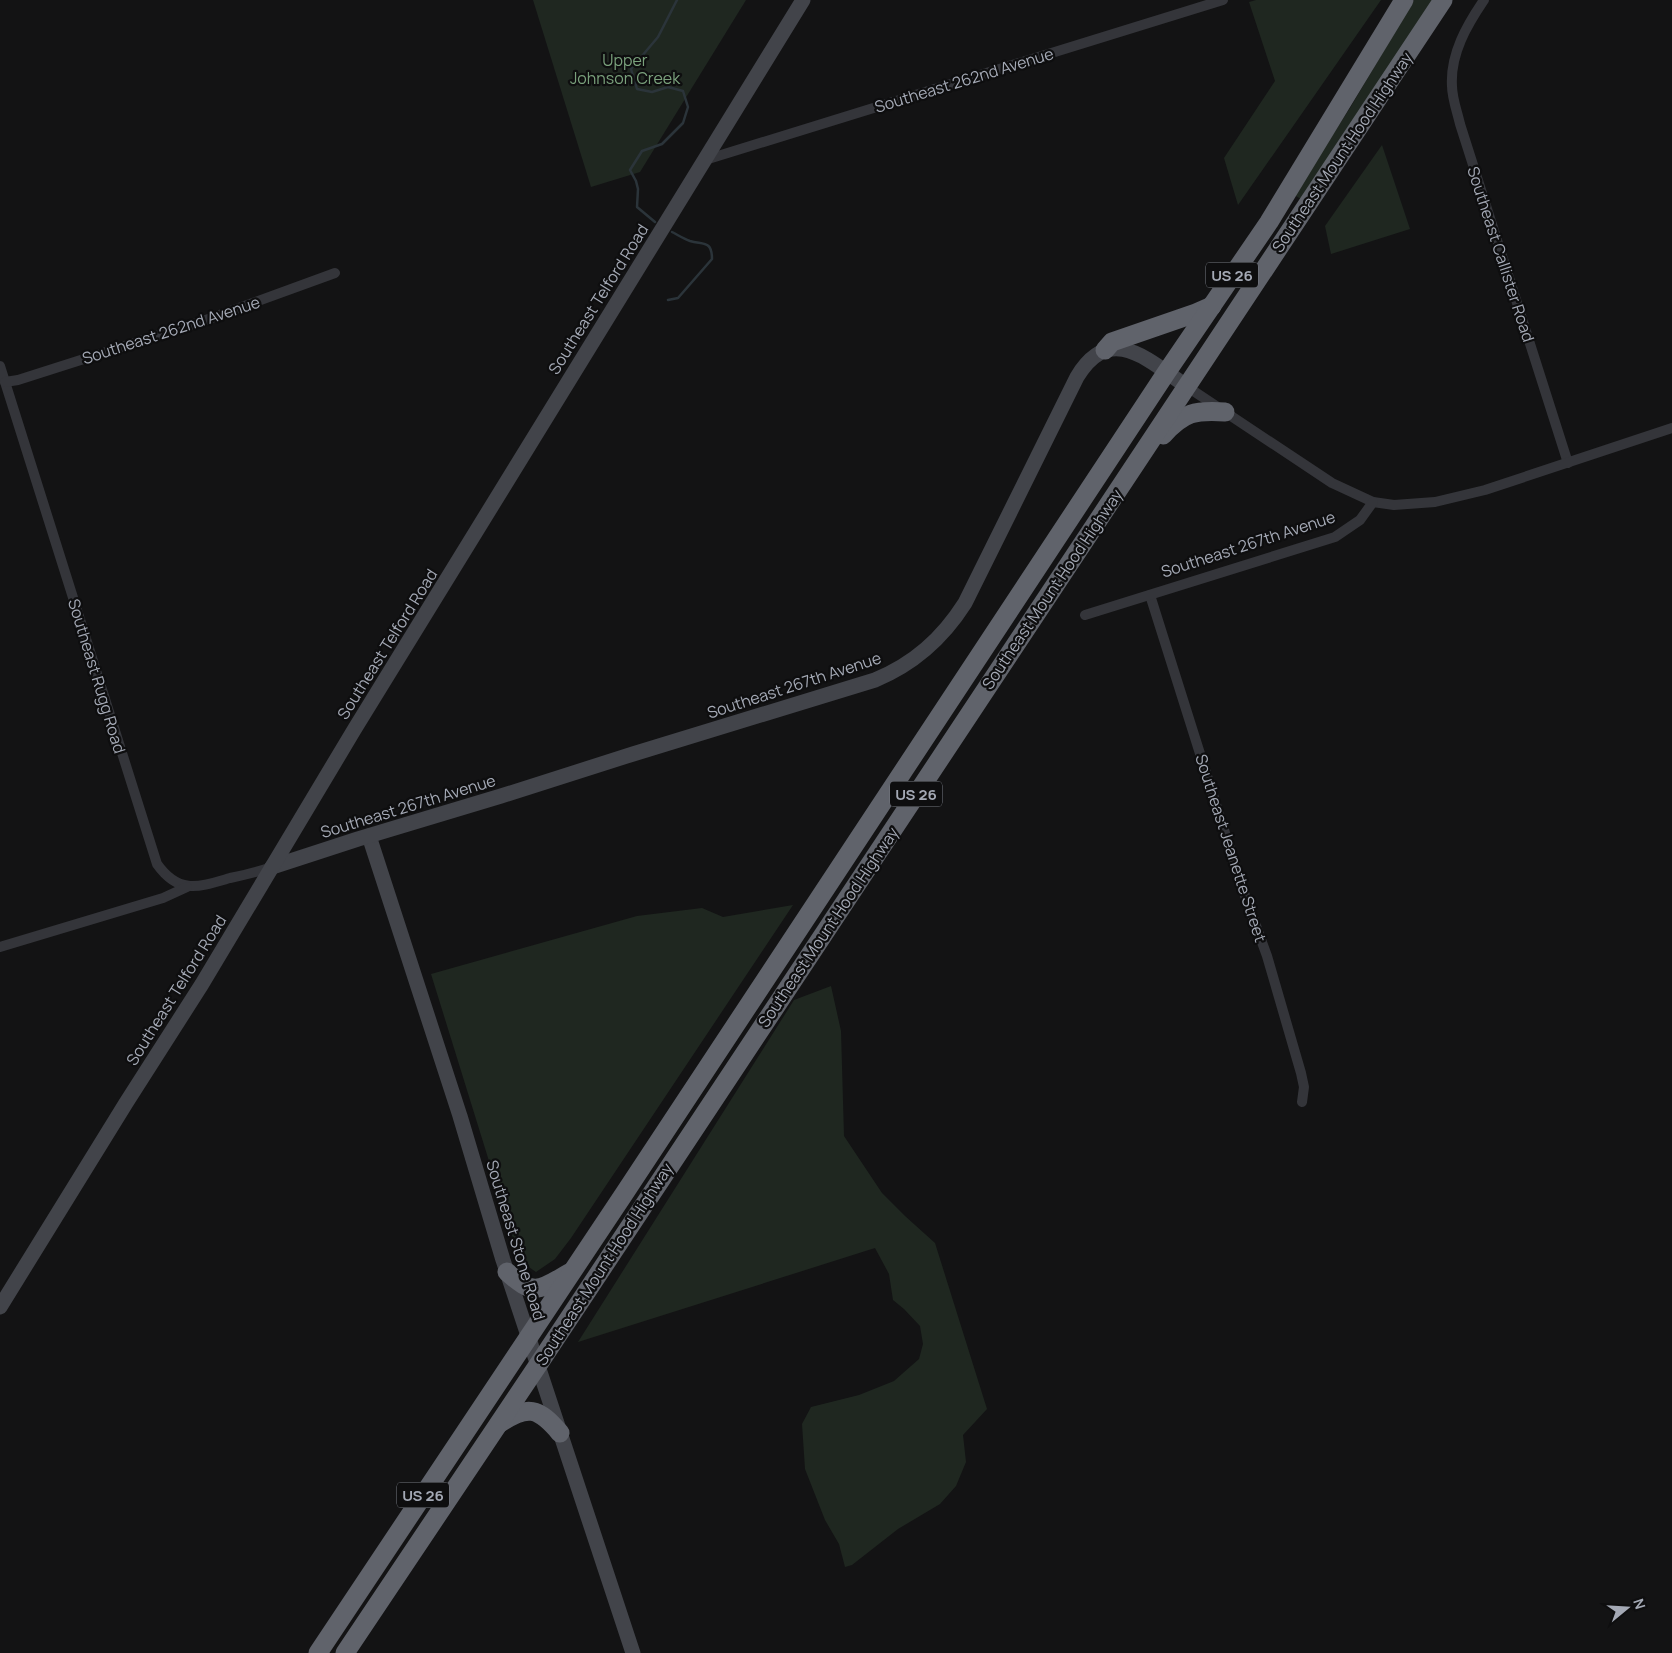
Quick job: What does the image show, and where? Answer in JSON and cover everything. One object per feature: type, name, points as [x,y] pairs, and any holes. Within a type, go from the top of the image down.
[{"type":"highway","name":"Southeast Mount Hood Highway","points":[[345,1653],[499,1424],[572,1271],[1166,372],[1269,222],[1404,0]]},
{"type":"highway","name":"Southeast Mount Hood Highway","points":[[318,1653],[533,1351],[1082,544],[1443,0]]},
{"type":"highway","points":[[1186,386],[1187,366],[1247,276],[1269,222]]},
{"type":"highway","points":[[1105,350],[1112,342],[1212,306]]},
{"type":"highway","points":[[1082,544],[1101,489],[1166,392],[1166,372]]},
{"type":"highway","points":[[1133,467],[1169,428],[1184,416],[1200,411],[1225,412]]},
{"type":"highway","points":[[432,1524],[439,1497],[455,1466],[602,1250],[619,1217],[624,1194]]},
{"type":"highway","points":[[507,1272],[522,1286],[535,1288],[547,1285],[572,1271]]},
{"type":"highway","points":[[499,1424],[514,1414],[530,1411],[543,1415],[560,1433]]},
{"type":"street","name":"Southeast Telford Road","points":[[0,1307],[202,984],[359,722],[803,0]]},
{"type":"street","name":"Southeast 262nd Avenue","points":[[704,160],[1222,0]]},
{"type":"street","name":"Southeast Callister Road","points":[[1484,0],[1466,28],[1460,43],[1454,62],[1452,86],[1460,124],[1568,463]]},
{"type":"street","name":"Southeast 262nd Avenue","points":[[5,382],[18,380],[203,321],[335,273]]},
{"type":"street","points":[[1105,350],[1116,349],[1135,353],[1332,483],[1373,502],[1394,505],[1414,505],[1451,499],[1568,463],[1672,428]]},
{"type":"street","name":"Southeast 267th Avenue","points":[[272,867],[875,680],[905,666],[945,632],[962,607],[1077,377],[1085,363],[1105,350]]},
{"type":"street","name":"Southeast Rugg Road","points":[[0,366],[153,855],[163,872],[170,879],[187,887]]},
{"type":"street","name":"Southeast 267th Avenue","points":[[1085,615],[1335,536],[1360,520],[1373,502]]},
{"type":"street","name":"Southeast Jeanette Street","points":[[1150,595],[1243,890],[1267,956],[1302,1073],[1304,1087],[1302,1102]]},
{"type":"street","name":"Southeast Stone Road","points":[[370,836],[460,1116],[507,1272],[633,1653]]},
{"type":"street","points":[[0,947],[163,898],[187,887],[211,884],[272,867]]},
{"type":"green space","name":"Upper Johnson Creek","points":[[533,0],[746,0],[640,172],[591,187]]},
{"type":"green space","points":[[1256,0],[1381,0],[1238,205],[1224,158],[1275,81],[1249,2]]},
{"type":"green space","points":[[1414,0],[1434,0],[1301,199],[1294,195],[1350,108]]},
{"type":"green space","points":[[1382,145],[1410,229],[1331,254],[1325,226]]},
{"type":"green space","points":[[793,905],[571,1238],[555,1259],[536,1272],[520,1261],[431,974],[637,916],[702,908],[723,917]]},
{"type":"green space","points":[[831,986],[841,1031],[844,1136],[882,1193],[935,1243],[987,1409],[963,1435],[966,1462],[956,1486],[940,1504],[898,1529],[852,1565],[845,1567],[839,1544],[825,1520],[805,1469],[802,1424],[811,1407],[859,1395],[894,1381],[919,1359],[923,1344],[920,1326],[893,1300],[889,1274],[875,1248],[578,1342],[794,1000]]},
{"type":"waterway","points":[[655,222],[637,207],[638,189],[630,170],[642,151],[662,144],[683,123],[688,107],[683,91],[668,87],[652,92],[637,89],[631,69],[658,37],[677,0]]},
{"type":"waterway","points":[[668,300],[678,298],[712,259],[712,253],[706,244],[688,240],[672,232]]}]
